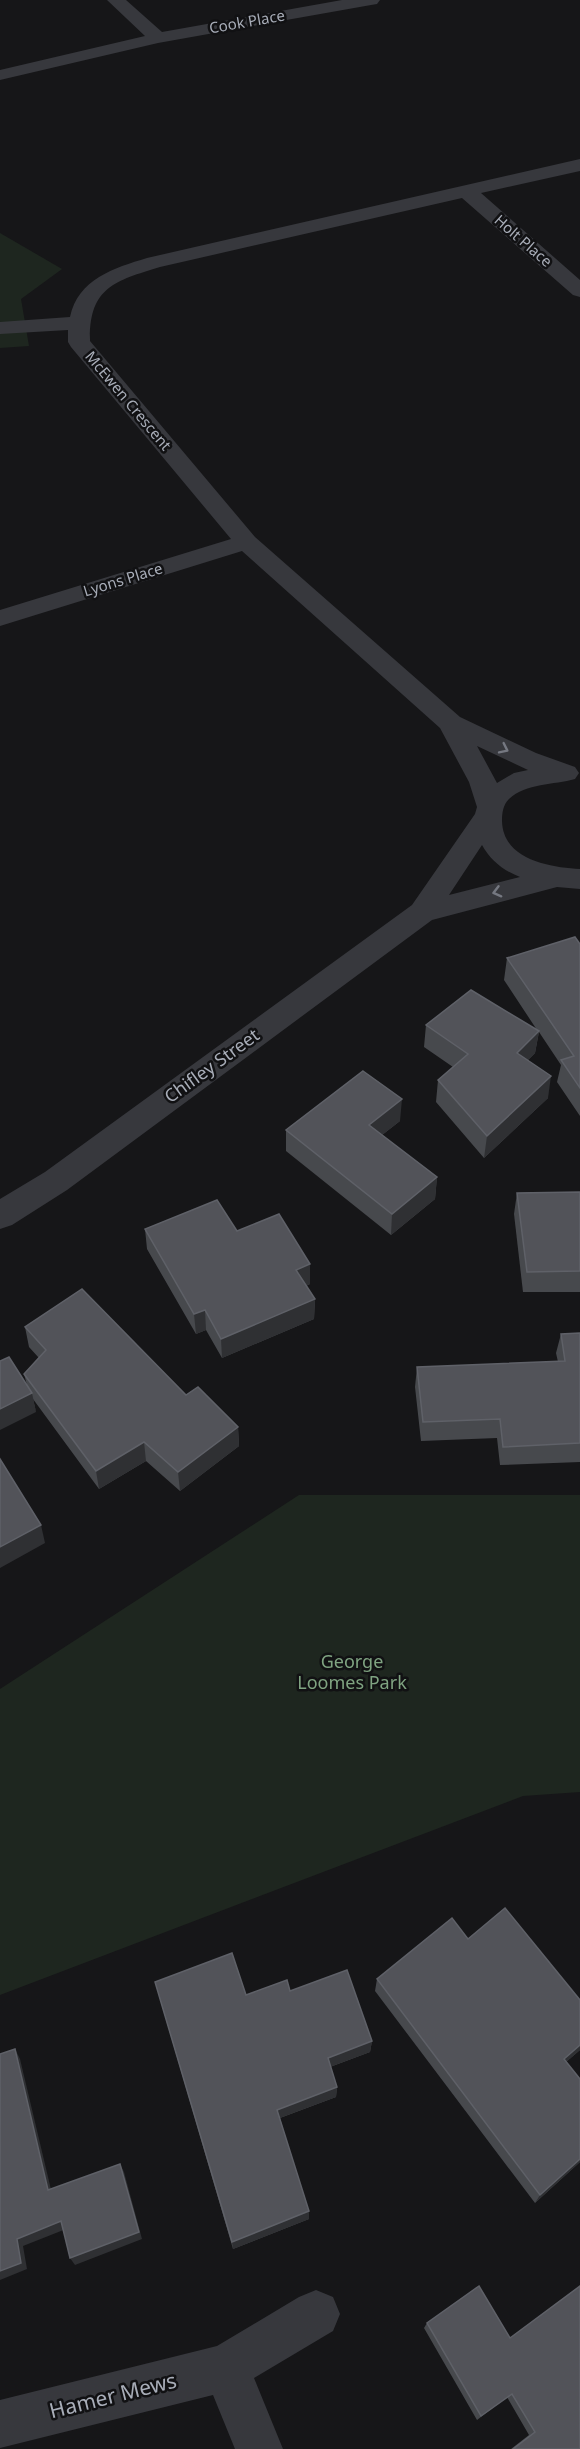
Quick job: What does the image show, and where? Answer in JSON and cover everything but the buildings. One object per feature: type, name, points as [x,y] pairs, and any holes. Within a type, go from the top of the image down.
[{"type":"street","points":[[116,0],[158,38]]},
{"type":"street","name":"Cook Place","points":[[0,75],[158,38],[371,0]]},
{"type":"street","points":[[0,328],[77,323],[82,306],[92,290],[129,269],[580,165]]},
{"type":"street","name":"Holt Place","points":[[466,191],[580,291]]},
{"type":"street","name":"McEwen Crescent","points":[[77,323],[79,342],[246,542],[451,723],[526,759],[572,775]]},
{"type":"street","name":"Lyons Place","points":[[0,618],[246,542]]},
{"type":"street","name":"McEwen Crescent","points":[[451,723],[483,782],[488,812],[488,833],[497,849],[512,862],[531,872],[573,879]]},
{"type":"street","name":"Chifley Street","points":[[0,1216],[56,1181],[422,912],[500,791],[518,780],[540,774],[572,775]]},
{"type":"street","name":"Chifley Street","points":[[422,912],[573,879]]},
{"type":"street","name":"Hamer Mews","points":[[0,2424],[226,2368],[316,2314]]},
{"type":"street","points":[[226,2368],[259,2449]]},
{"type":"green space","points":[[0,233],[62,269],[21,299],[29,346],[0,348]]},
{"type":"green space","name":"George Loomes Park","points":[[299,1495],[580,1495],[580,1792],[523,1796],[0,1995],[0,1689]]}]
